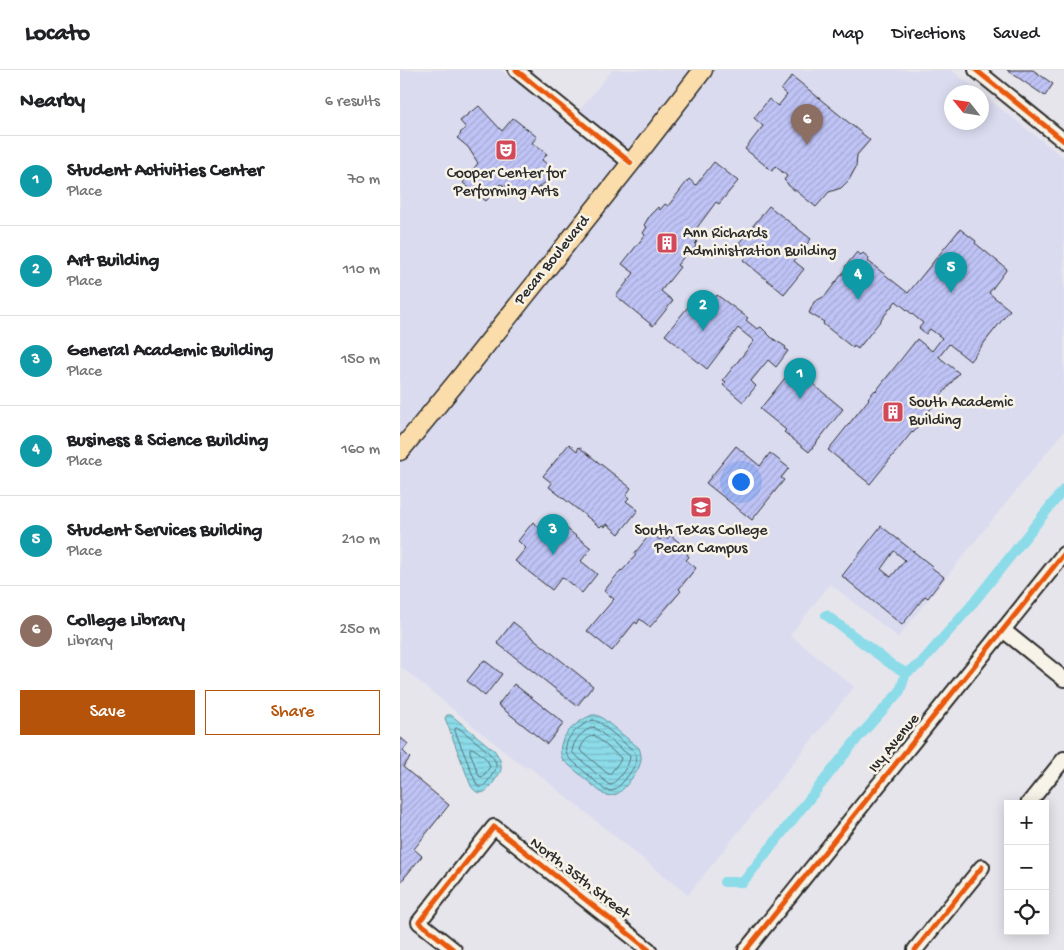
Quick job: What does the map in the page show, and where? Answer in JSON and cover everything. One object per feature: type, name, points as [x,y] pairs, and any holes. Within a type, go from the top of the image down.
[{"type":"main road","name":"Pecan Boulevard","points":[[400,451],[631,163],[703,70]]},
{"type":"street","points":[[976,70],[1064,141]]},
{"type":"street","points":[[519,71],[631,163]]},
{"type":"street","name":"Ivy Avenue","points":[[746,950],[1064,554]]},
{"type":"street","points":[[1003,630],[1064,679]]},
{"type":"street","points":[[1031,800],[1064,759]]},
{"type":"street","name":"North 35th Street","points":[[454,950],[420,922],[494,828],[648,950]]},
{"type":"street","points":[[914,950],[982,867]]},
{"type":"shaded area","name":"South Texas College Pecan Campus","points":[[400,70],[501,70],[569,123],[612,70],[951,70],[971,85],[944,85],[944,130],[989,130],[989,99],[1064,158],[1064,431],[898,637],[830,584],[790,635],[854,687],[688,895],[528,766],[525,768],[400,666]]},
{"type":"water","points":[[447,715],[451,715],[495,751],[499,758],[501,764],[500,772],[490,787],[484,792],[478,792],[471,786],[445,718]]},
{"type":"water","points":[[592,715],[601,717],[639,748],[641,762],[639,768],[623,789],[616,794],[603,794],[563,760],[561,746],[563,739],[579,722]]},
{"type":"building","points":[[1007,70],[1033,70],[1053,84],[1045,96]]},
{"type":"building","points":[[792,76],[870,140],[857,155],[856,167],[849,180],[841,188],[829,192],[816,207],[788,185],[784,180],[787,176],[775,166],[772,171],[745,149],[763,126],[754,118],[769,99],[778,106],[787,95],[781,90]]},
{"type":"building","name":"Cooper Center for Performing Arts","points":[[479,106],[502,131],[513,118],[537,137],[532,143],[547,154],[542,160],[547,166],[557,172],[538,188],[531,190],[531,193],[518,193],[518,191],[500,184],[486,201],[463,183],[478,163],[468,147],[457,138],[466,128],[460,121]]},
{"type":"building","name":"Ann Richards Administration Building","points":[[714,162],[738,181],[719,204],[716,202],[696,229],[700,232],[694,239],[697,242],[696,246],[677,265],[680,267],[661,291],[673,301],[653,326],[616,296],[634,273],[622,264],[645,235],[643,233],[647,227],[644,225],[650,215],[658,207],[660,210],[665,204],[668,206],[689,179],[696,185]]},
{"type":"building","points":[[769,206],[811,239],[794,261],[804,269],[784,294],[743,260],[750,252],[739,243]]},
{"type":"building","points":[[960,229],[1007,269],[989,293],[1010,310],[970,361],[949,344],[939,357],[959,373],[919,426],[870,484],[828,450],[917,339],[932,351],[942,338],[930,329],[926,334],[919,328],[923,323],[896,301],[858,349],[854,346],[853,348],[823,324],[824,322],[809,313],[814,302],[825,296],[857,252],[861,255],[863,253],[869,258],[868,261],[908,293]]},
{"type":"building","points":[[717,295],[748,318],[746,320],[757,329],[761,327],[772,338],[786,347],[785,349],[788,351],[776,367],[768,360],[751,381],[756,386],[743,402],[723,385],[726,382],[723,380],[754,341],[738,328],[707,369],[665,335],[692,302],[704,311]]},
{"type":"building","points":[[798,362],[812,373],[807,379],[843,409],[809,452],[760,409]]},
{"type":"building","points":[[569,444],[577,451],[579,447],[631,488],[626,495],[629,498],[626,501],[638,510],[619,534],[607,524],[605,527],[602,525],[600,527],[549,487],[552,483],[543,476]]},
{"type":"building","points":[[736,446],[760,466],[770,453],[789,468],[781,478],[784,480],[752,520],[706,483]]},
{"type":"building","points":[[551,516],[591,548],[581,561],[597,574],[582,593],[562,577],[552,590],[515,561],[526,548],[518,541],[533,522],[541,529]]},
{"type":"building","points":[[881,526],[944,577],[928,598],[925,596],[902,625],[842,576]],"holes":[[[894,551],[905,560],[891,577],[881,569]]]},
{"type":"building","points":[[651,533],[660,540],[664,536],[667,539],[670,535],[690,551],[687,554],[689,557],[686,560],[696,568],[679,589],[681,591],[650,627],[640,619],[637,624],[635,622],[612,651],[587,631],[614,599],[604,591],[636,555],[634,554]]},
{"type":"building","points":[[513,622],[593,686],[577,706],[497,643]]},
{"type":"building","points":[[484,660],[502,674],[485,696],[467,681]]},
{"type":"building","points":[[514,684],[564,723],[547,744],[498,705]]},
{"type":"building","points":[[400,737],[408,744],[403,751],[410,758],[403,767],[449,805],[414,849],[422,856],[400,883]]},
{"type":"waterway","points":[[906,673],[920,664],[970,607],[1064,489]]},
{"type":"waterway","points":[[724,882],[743,882],[857,739],[900,691],[906,673],[892,665],[826,615]]},
{"type":"cycle path","points":[[516,70],[631,163]]},
{"type":"cycle path","points":[[976,70],[1064,141]]},
{"type":"cycle path","points":[[746,950],[1064,554]]},
{"type":"cycle path","points":[[454,950],[419,922],[494,827],[649,950]]},
{"type":"cycle path","points":[[915,950],[982,867]]},
{"type":"place","name":"College Library","points":[[807,145]]},
{"type":"place","name":"Cooper Center for Performing Arts","points":[[506,150]]},
{"type":"place","name":"Ann Richards Administration Building","points":[[667,243]]},
{"type":"place","name":"Student Services Building","points":[[951,293]]},
{"type":"place","name":"Business & Science Building","points":[[858,300]]},
{"type":"place","name":"Art Building","points":[[703,331]]},
{"type":"place","name":"Student Activities Center","points":[[800,399]]},
{"type":"place","name":"South Academic Building","points":[[893,412]]},
{"type":"place","name":"South Texas College Pecan Campus","points":[[701,507]]},
{"type":"place","name":"General Academic Building","points":[[553,555]]}]
